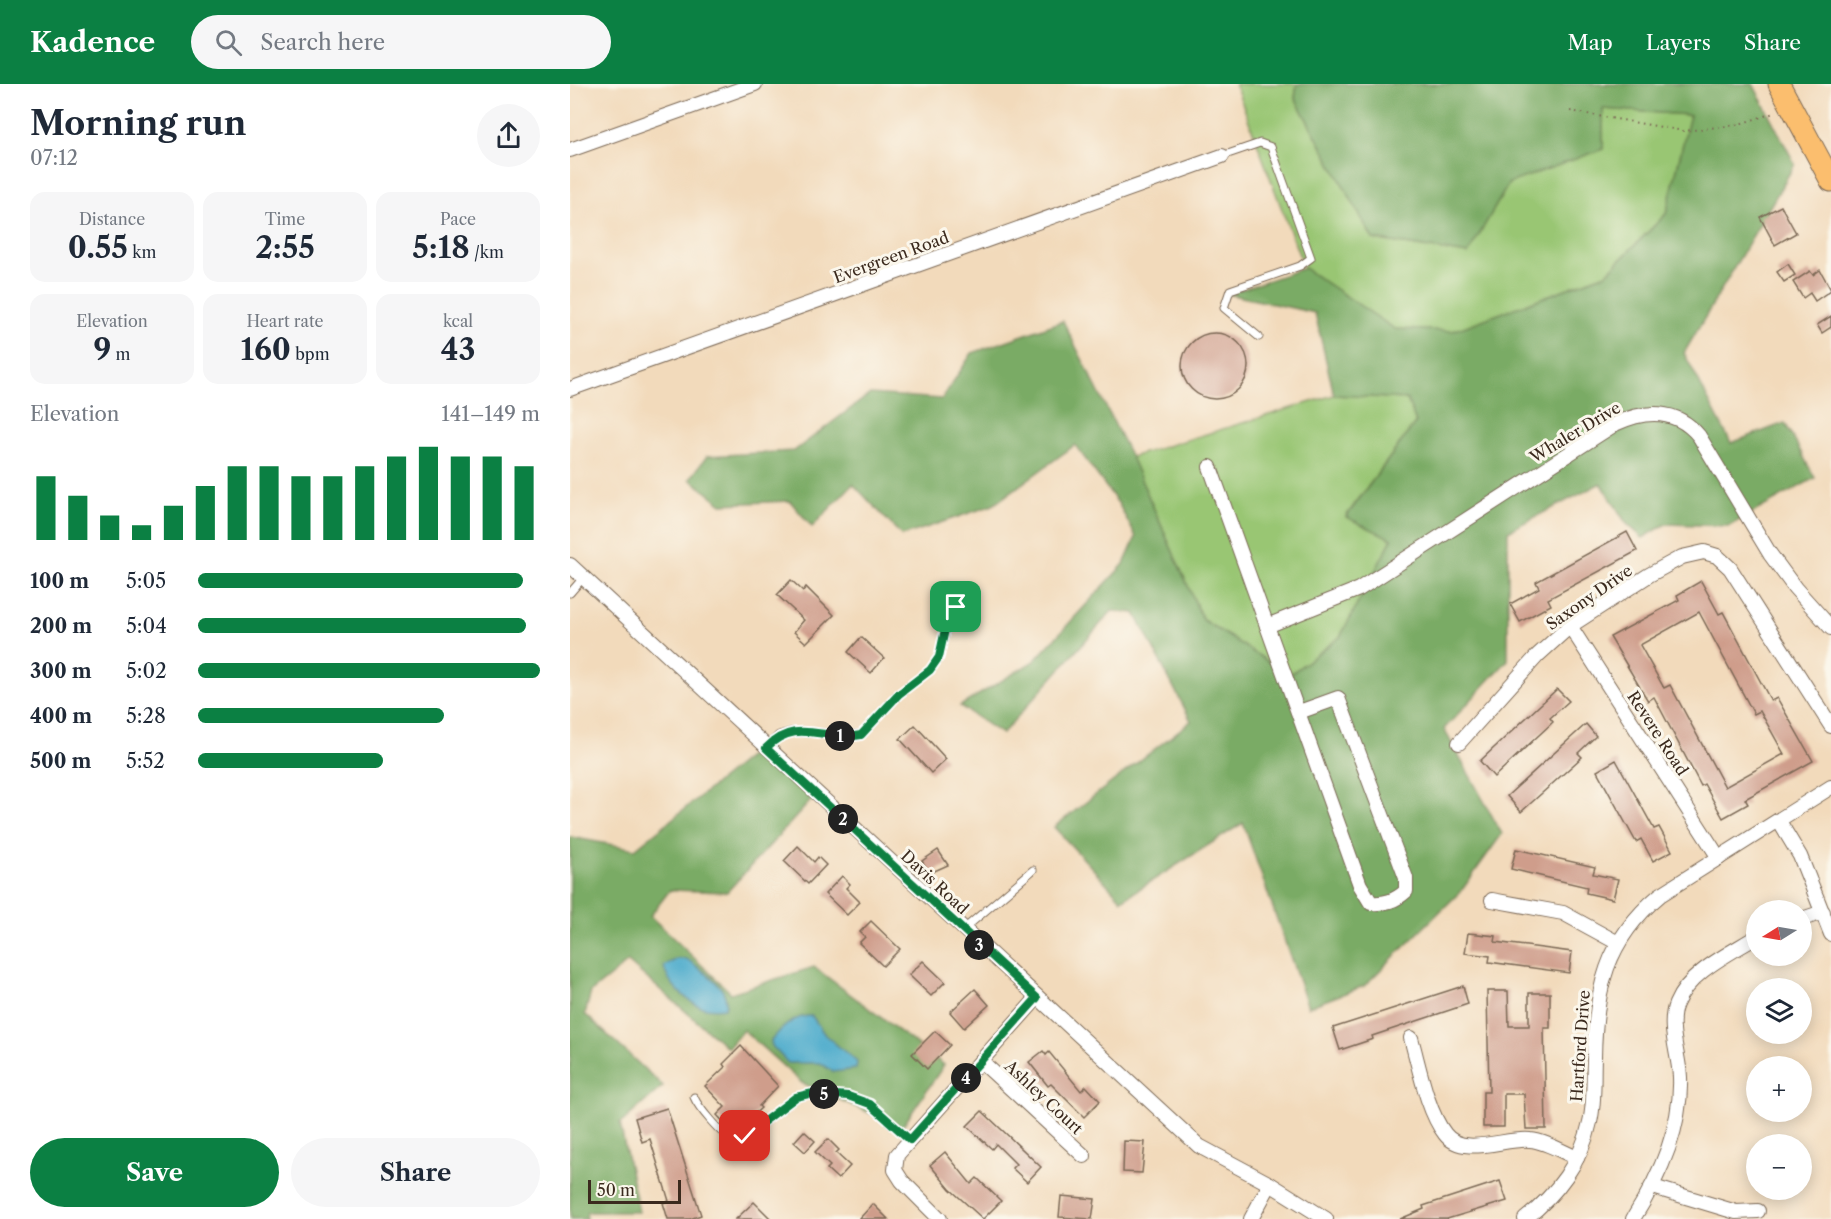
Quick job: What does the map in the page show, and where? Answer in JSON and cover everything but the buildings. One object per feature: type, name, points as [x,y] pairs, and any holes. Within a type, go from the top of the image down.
[{"type":"main road","points":[[1779,84],[1831,180]]},
{"type":"street","points":[[570,150],[755,84]]},
{"type":"street","name":"Evergreen Road","points":[[570,389],[1222,156]]},
{"type":"street","name":"Whaler Drive","points":[[1267,626],[1359,588],[1615,424],[1636,414],[1654,413],[1688,423],[1699,436],[1770,554],[1831,628]]},
{"type":"street","points":[[1210,467],[1360,885],[1371,903],[1382,904],[1398,898],[1406,891],[1406,878],[1338,698],[1299,712]]},
{"type":"street","name":"Saxony Drive","points":[[1459,743],[1538,655],[1570,626],[1657,570],[1682,557],[1704,552],[1717,556],[1730,568],[1831,726]]},
{"type":"street","name":"Davis Road","points":[[570,566],[1198,1146],[1270,1184],[1326,1219]]},
{"type":"street","name":"Revere Road","points":[[1570,626],[1719,858]]},
{"type":"street","name":"Hartford Drive","points":[[1525,1219],[1555,1192],[1577,1158],[1590,1122],[1598,996],[1606,964],[1618,943],[1643,909],[1660,895],[1831,787]]},
{"type":"street","points":[[1779,821],[1800,856],[1831,934]]},
{"type":"street","points":[[1492,900],[1563,913],[1618,943]]},
{"type":"street","points":[[1812,916],[1822,912]]},
{"type":"street","points":[[1634,1219],[1653,1187],[1677,1115],[1680,1078],[1674,1027],[1676,1004],[1709,965],[1746,943]]},
{"type":"street","points":[[940,1219],[902,1181],[895,1170],[897,1155],[1037,998]]},
{"type":"street","points":[[1411,1038],[1435,1117],[1446,1136],[1465,1144],[1482,1145],[1514,1139],[1533,1140],[1577,1158]]},
{"type":"street","name":"Ashley Court","points":[[981,1061],[1084,1156]]},
{"type":"street","points":[[1251,1219],[1270,1184]]},
{"type":"street","points":[[1653,1187],[1736,1212],[1758,1211]]},
{"type":"lane","points":[[1222,156],[1260,143],[1270,147],[1311,258],[1300,266],[1230,290],[1224,308],[1259,337]]},
{"type":"lane","points":[[570,593],[583,578]]},
{"type":"lane","points":[[766,748],[779,735],[790,732],[861,735],[899,694],[930,670],[939,657],[946,625],[956,607]]},
{"type":"lane","points":[[963,930],[1033,870]]},
{"type":"lane","points":[[693,1097],[697,1105],[728,1137],[737,1139],[745,1136],[796,1097],[813,1093],[848,1096],[870,1104],[910,1140]]},
{"type":"path","points":[[1570,111],[1684,131],[1736,124],[1791,108]]},
{"type":"green space","points":[[1235,84],[1297,84],[1295,98],[1373,239],[1467,254],[1509,183],[1603,149],[1603,109],[1690,115],[1666,214],[1606,274],[1453,331],[1395,329],[1304,268]]},
{"type":"green space","points":[[1297,84],[1753,84],[1795,164],[1684,353],[1731,443],[1785,423],[1815,478],[1729,526],[1666,524],[1643,538],[1626,523],[1601,483],[1508,531],[1508,660],[1444,729],[1502,834],[1462,890],[1364,986],[1308,1007],[1243,823],[1122,900],[1054,827],[1191,721],[1135,613],[1112,611],[1002,734],[960,706],[1034,661],[1124,564],[1136,537],[1118,503],[1075,445],[993,505],[902,536],[853,484],[812,527],[790,501],[722,504],[690,479],[707,456],[794,451],[870,394],[942,399],[972,353],[1063,321],[1131,457],[1203,620],[1289,675],[1340,637],[1392,539],[1346,517],[1416,422],[1407,399],[1334,395],[1315,313],[1228,294],[1304,268],[1395,329],[1453,331],[1606,274],[1666,214],[1690,115],[1603,109],[1603,149],[1509,183],[1468,254],[1373,239],[1295,98]]},
{"type":"green space","points":[[1334,395],[1407,399],[1416,422],[1346,516],[1392,539],[1340,637],[1289,675],[1203,620],[1131,457]]},
{"type":"green space","points":[[761,747],[815,796],[727,892],[670,890],[650,916],[731,993],[814,967],[944,1065],[902,1127],[802,1083],[743,1030],[728,1048],[628,962],[591,992],[585,1014],[663,1086],[620,1124],[639,1212],[587,1212],[586,1219],[570,1219],[570,837],[635,849]]},
{"type":"water","points":[[677,959],[687,959],[714,980],[724,993],[725,1008],[711,1009],[700,1006],[679,992],[669,979],[664,966]]},
{"type":"water","points":[[812,1016],[825,1035],[857,1062],[856,1069],[833,1072],[820,1063],[788,1063],[772,1046],[771,1041],[789,1023]]},
{"type":"route","points":[[745,1136],[796,1097],[813,1093],[848,1096],[870,1104],[910,1140],[1037,998],[766,748],[779,735],[790,732],[861,735],[899,694],[930,670],[939,657],[946,625],[956,607]]}]
